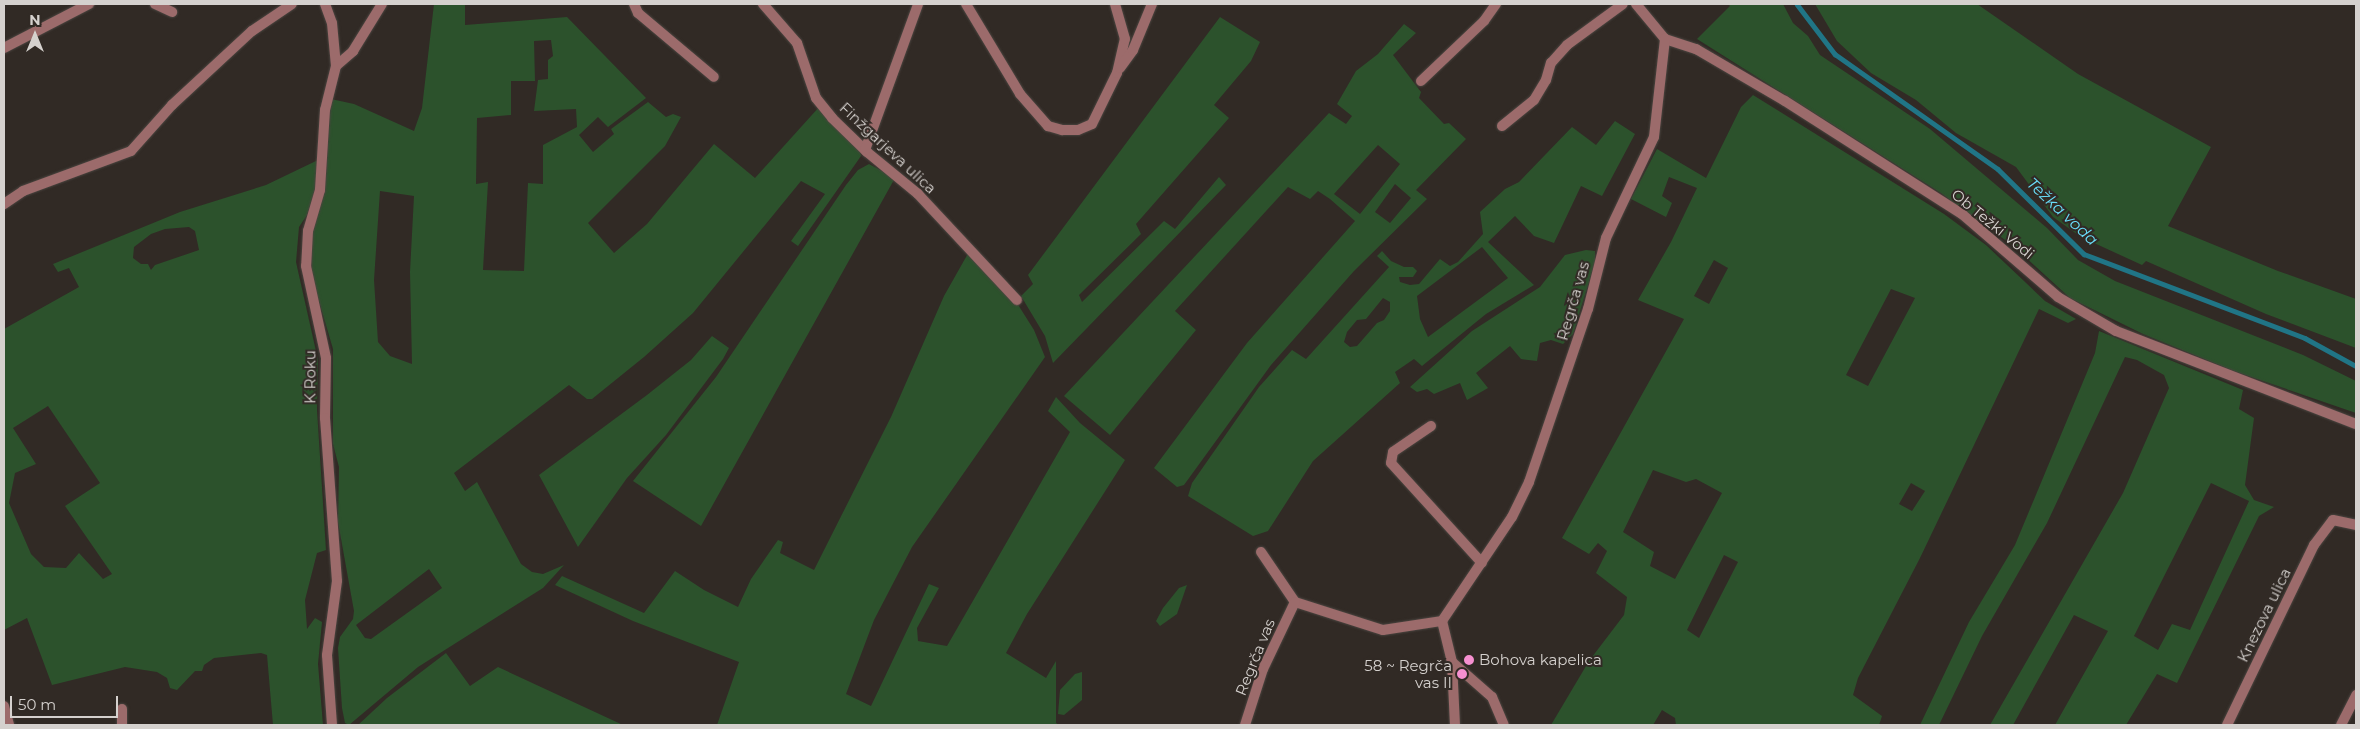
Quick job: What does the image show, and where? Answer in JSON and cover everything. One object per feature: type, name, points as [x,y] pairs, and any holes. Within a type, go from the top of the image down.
[{"type":"street","points":[[4,48],[89,4]]},
{"type":"street","points":[[155,4],[172,12]]},
{"type":"street","points":[[4,204],[23,191],[131,151],[172,105],[244,37],[292,4]]},
{"type":"street","name":"K Roku","points":[[325,4],[332,23],[336,66],[325,110],[320,190],[306,244],[306,266],[326,358],[325,418],[338,581],[327,655],[332,725]]},
{"type":"street","points":[[336,66],[353,52],[382,4]]},
{"type":"street","points":[[634,4],[638,13],[714,77]]},
{"type":"street","name":"Finžgarjeva ulica","points":[[763,4],[797,43],[816,98],[865,150],[918,194],[1017,300]]},
{"type":"street","points":[[865,150],[886,100],[918,4]]},
{"type":"street","points":[[966,4],[1020,94],[1048,126],[1062,130],[1078,130],[1092,124],[1117,73],[1133,50],[1152,4]]},
{"type":"street","points":[[1115,4],[1125,39],[1117,73]]},
{"type":"street","points":[[1421,81],[1484,20],[1496,4]]},
{"type":"street","points":[[1502,126],[1534,100],[1551,63],[1567,45],[1623,4]]},
{"type":"street","points":[[1636,4],[1665,39]]},
{"type":"street","name":"Ob Težki Vodi","points":[[1665,39],[1696,49],[1785,101],[1962,214],[2058,297],[2116,331],[2356,424]]},
{"type":"street","name":"Regrča vas","points":[[1442,621],[1512,517],[1530,482],[1588,309],[1606,238],[1654,137],[1665,39]]},
{"type":"street","points":[[1431,426],[1393,452],[1392,464],[1482,563]]},
{"type":"street","name":"Knezova ulica","points":[[2228,725],[2314,545],[2334,520],[2356,525]]},
{"type":"street","points":[[1261,552],[1295,602],[1384,630],[1442,621],[1452,662],[1455,725]]},
{"type":"street","name":"Regrča vas","points":[[1245,725],[1263,669],[1295,602]]},
{"type":"street","points":[[1452,662],[1492,697],[1504,725]]},
{"type":"street","points":[[2341,725],[2356,695]]},
{"type":"street","points":[[4,706],[9,725]]},
{"type":"street","points":[[122,710],[122,725]]},
{"type":"green space","points":[[434,4],[465,4],[465,25],[567,17],[646,98],[608,127],[598,117],[579,135],[593,152],[614,134],[611,129],[648,102],[666,117],[673,114],[681,117],[665,146],[588,223],[614,253],[647,224],[714,144],[755,178],[820,106],[860,150],[861,156],[798,246],[791,241],[825,194],[801,181],[693,313],[644,357],[592,399],[587,399],[569,385],[454,473],[465,491],[477,482],[521,564],[532,572],[543,574],[564,565],[543,588],[418,667],[349,725],[345,723],[342,708],[338,648],[340,637],[353,619],[354,611],[338,522],[339,467],[333,444],[333,349],[312,277],[311,237],[326,177],[331,99],[354,104],[414,131],[422,108]],"holes":[[[551,40],[553,56],[548,60],[548,79],[538,80],[534,111],[576,109],[577,127],[543,145],[543,184],[528,183],[524,271],[483,270],[488,182],[476,184],[477,118],[511,115],[511,81],[535,81],[534,41]],[[380,191],[414,196],[410,272],[412,364],[390,356],[378,342],[374,280]],[[429,569],[442,588],[371,639],[365,638],[356,625]]]},
{"type":"green space","points":[[1728,4],[1783,4],[1793,23],[1808,36],[1820,55],[1930,129],[2047,228],[2078,260],[2115,281],[2303,355],[2356,381],[2356,413],[2234,371],[2143,334],[2070,298],[2012,245],[1941,193],[1697,39],[1730,6]]},
{"type":"green space","points":[[1815,4],[1977,4],[2078,74],[2211,147],[2168,226],[2278,271],[2356,299],[2356,348],[2266,314],[2146,261],[2142,265],[2081,237],[2053,217],[2016,167],[1956,133],[1916,100],[1871,73],[1837,41]]},
{"type":"green space","points":[[1220,17],[1260,42],[1251,61],[1214,105],[1229,118],[1136,224],[1141,234],[1079,295],[1082,302],[1164,221],[1175,229],[1219,177],[1226,185],[1053,363],[1045,336],[1021,296],[1033,284],[1028,275]]},
{"type":"green space","points":[[1404,24],[1416,33],[1393,55],[1421,92],[1419,98],[1444,124],[1449,123],[1466,139],[1416,190],[1427,199],[1354,271],[1271,365],[1184,485],[1177,487],[1154,468],[1247,343],[1355,221],[1330,199],[1318,191],[1310,199],[1288,187],[1175,311],[1196,330],[1110,435],[1064,396],[1329,113],[1346,124],[1352,116],[1337,104],[1356,71],[1378,54]],"holes":[[[1378,145],[1400,164],[1360,214],[1334,194]],[[1395,184],[1411,198],[1390,223],[1375,212]]]},
{"type":"green space","points":[[1753,95],[1944,214],[1986,245],[2045,301],[2076,319],[2068,323],[2039,309],[1920,558],[1858,678],[1853,695],[1882,716],[1879,725],[1676,725],[1675,718],[1662,710],[1653,725],[1551,725],[1589,661],[1624,615],[1627,597],[1596,573],[1607,551],[1598,543],[1589,554],[1562,538],[1684,319],[1638,300],[1671,242],[1697,188],[1669,177],[1662,196],[1672,203],[1666,217],[1631,199],[1657,149],[1706,178],[1741,107]],"holes":[[[1714,260],[1728,268],[1709,304],[1694,296]],[[1891,289],[1915,298],[1868,386],[1846,375]],[[1653,470],[1686,482],[1696,479],[1722,493],[1675,579],[1650,566],[1654,552],[1623,532]],[[1911,483],[1925,491],[1912,511],[1899,504]],[[1724,555],[1738,562],[1699,638],[1687,630]]]},
{"type":"green space","points":[[1615,121],[1635,134],[1602,196],[1581,186],[1554,243],[1534,236],[1515,216],[1488,242],[1534,285],[1486,314],[1422,366],[1414,359],[1395,372],[1400,383],[1313,461],[1268,531],[1253,536],[1188,496],[1192,483],[1259,387],[1292,350],[1306,359],[1389,267],[1377,256],[1382,251],[1391,261],[1404,267],[1413,267],[1417,271],[1413,277],[1399,277],[1400,282],[1410,285],[1419,284],[1440,259],[1450,266],[1458,262],[1483,234],[1480,212],[1505,189],[1519,182],[1572,127],[1596,145]],"holes":[[[1482,247],[1508,278],[1428,337],[1420,319],[1417,296]],[[1383,298],[1390,302],[1390,311],[1384,320],[1377,323],[1357,346],[1350,347],[1344,342],[1347,332],[1357,320],[1366,319]]]},
{"type":"green space","points":[[318,160],[315,190],[307,215],[299,227],[296,262],[318,360],[317,410],[326,550],[317,553],[305,600],[307,629],[315,618],[322,622],[318,664],[323,725],[273,725],[267,655],[261,653],[214,658],[204,665],[202,671],[195,671],[177,690],[170,688],[167,678],[157,672],[125,667],[52,685],[27,618],[4,630],[4,329],[79,287],[69,268],[58,272],[53,264],[180,212],[266,185]],"holes":[[[189,227],[195,231],[199,250],[155,265],[151,270],[148,264],[141,264],[133,258],[134,247],[151,234],[165,229]],[[48,406],[100,483],[65,506],[112,574],[103,579],[79,553],[66,568],[44,567],[31,554],[9,503],[15,473],[36,464],[13,428]]]},
{"type":"green space","points":[[869,164],[895,178],[701,526],[633,481],[716,377],[846,185],[858,170]]},
{"type":"green space","points":[[970,250],[1015,300],[1034,330],[1045,357],[912,547],[874,620],[846,694],[871,706],[929,584],[939,588],[917,628],[918,641],[947,646],[1070,432],[1048,411],[1056,397],[1080,423],[1125,460],[1027,614],[1006,653],[1046,678],[1056,661],[1056,723],[1059,725],[717,725],[739,662],[633,621],[555,585],[562,576],[644,613],[675,571],[704,590],[738,607],[751,579],[778,540],[783,542],[780,553],[814,570],[891,417],[944,296]]},
{"type":"green space","points":[[1586,250],[1595,251],[1595,262],[1573,334],[1563,344],[1551,340],[1540,343],[1537,361],[1521,359],[1510,346],[1476,373],[1488,388],[1467,400],[1460,383],[1434,394],[1427,389],[1417,392],[1410,387],[1472,331],[1540,287],[1565,255]]},
{"type":"green space","points":[[2099,331],[2243,390],[2239,409],[2254,418],[2245,485],[2254,500],[2274,507],[2259,516],[2177,683],[2157,674],[2126,725],[2055,725],[2108,631],[2074,615],[2013,725],[1990,725],[2123,493],[2169,388],[2164,375],[2137,360],[2125,357],[2047,523],[1982,636],[1939,725],[1920,725],[1969,622],[2015,545],[2095,353]],"holes":[[[2211,483],[2249,501],[2190,630],[2172,624],[2158,650],[2134,636]]]},
{"type":"green space","points":[[712,336],[729,348],[723,359],[666,435],[627,478],[578,547],[539,475],[691,360]]},
{"type":"green space","points":[[1187,585],[1177,614],[1160,626],[1156,621],[1163,608],[1179,588]]},
{"type":"green space","points":[[446,653],[470,686],[498,667],[623,725],[358,725],[387,698]]},
{"type":"green space","points":[[1082,672],[1082,700],[1064,715],[1058,714],[1060,690],[1075,674]]},
{"type":"waterway","name":"Težka voda","points":[[1797,4],[1835,54],[1998,169],[2084,254],[2305,338],[2356,366]]},
{"type":"place","name":"Bohova kapelica","points":[[1469,660]]},
{"type":"place","name":"58 ~ Regrča vas II","points":[[1462,674]]}]
